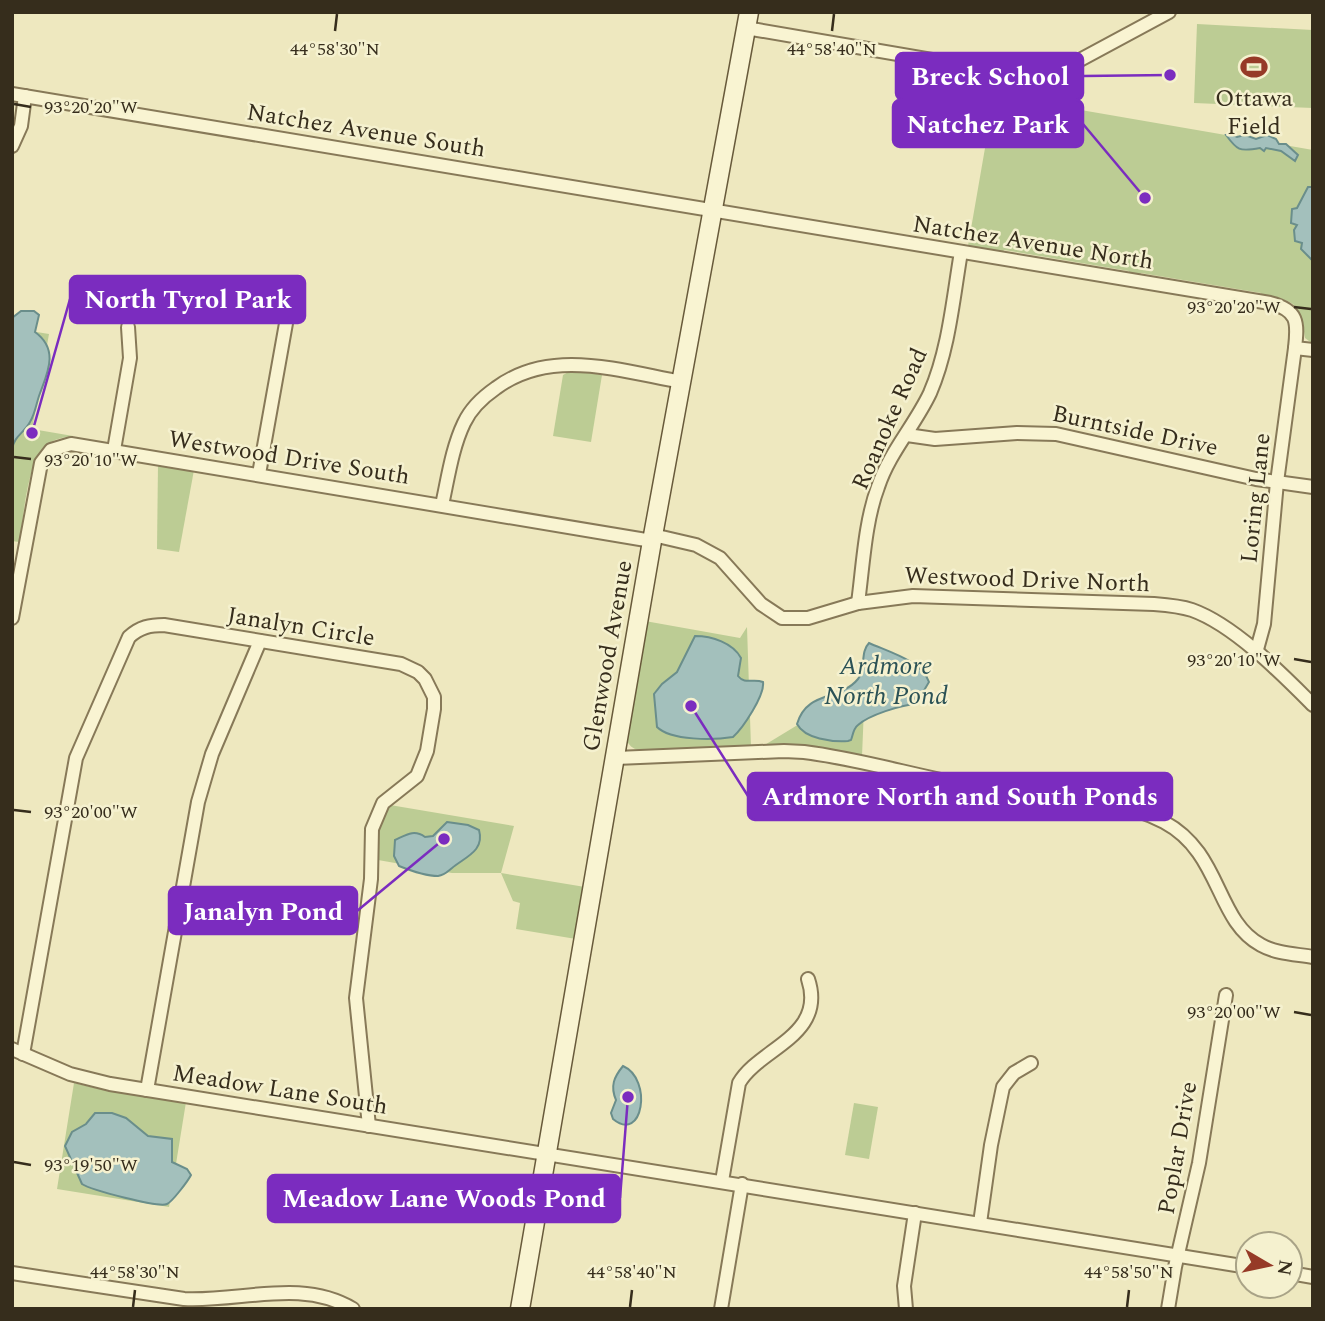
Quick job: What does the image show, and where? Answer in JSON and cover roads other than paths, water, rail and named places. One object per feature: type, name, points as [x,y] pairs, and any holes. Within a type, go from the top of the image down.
[{"type":"street","points":[[747,20],[1007,73],[1031,75],[1065,68],[1170,12]]},
{"type":"street","name":"Glenwood Avenue","points":[[520,1309],[653,538],[747,20]]},
{"type":"street","points":[[12,146],[20,126],[19,95]]},
{"type":"street","name":"Natchez Avenue South","points":[[19,95],[713,211]]},
{"type":"street","name":"Natchez Avenue North","points":[[713,211],[1282,307],[1294,317],[1297,324],[1295,348]]},
{"type":"street","name":"Roanoke Road","points":[[858,603],[877,488],[928,396],[940,365],[961,252]]},
{"type":"street","points":[[259,474],[290,301]]},
{"type":"street","points":[[114,450],[130,358],[128,327]]},
{"type":"street","points":[[1295,348],[1313,350]]},
{"type":"street","name":"Loring Lane","points":[[1256,653],[1264,624],[1277,482],[1295,348]]},
{"type":"street","points":[[442,505],[455,447],[466,419],[481,399],[516,375],[541,366],[570,364],[682,382]]},
{"type":"street","name":"Burntside Drive","points":[[907,435],[935,439],[1017,433],[1056,434],[1277,482],[1313,487]]},
{"type":"street","name":"Westwood Drive South","points":[[12,618],[38,472],[45,456],[56,446],[71,444],[653,538]]},
{"type":"street","name":"Westwood Drive North","points":[[653,538],[696,545],[720,558],[761,604],[782,618],[808,618],[858,603],[913,596],[1174,606],[1202,615],[1227,630],[1285,677],[1313,705]]},
{"type":"street","name":"Janalyn Circle","points":[[18,1051],[76,758],[129,637],[136,630],[164,625],[401,664],[418,672],[425,679],[434,697],[427,751],[421,769],[412,781],[383,803],[372,829],[371,879],[355,998],[369,1126]]},
{"type":"street","points":[[147,1090],[198,802],[212,754],[260,641]]},
{"type":"street","points":[[615,758],[804,752],[974,786],[1125,808],[1167,824],[1192,843],[1207,863],[1238,925],[1252,940],[1281,952],[1313,957]]},
{"type":"street","points":[[722,1181],[739,1083],[744,1075],[779,1048],[800,1026],[810,1003],[811,987],[808,979]]},
{"type":"street","name":"Poplar Drive","points":[[1168,1309],[1199,1163],[1226,995]]},
{"type":"street","name":"Meadow Lane South","points":[[18,1051],[69,1074],[147,1090],[1234,1265]]},
{"type":"street","points":[[980,1223],[991,1145],[1003,1087],[1014,1073],[1031,1063]]},
{"type":"street","points":[[721,1309],[741,1184]]},
{"type":"street","points":[[906,1309],[904,1286],[915,1213]]},
{"type":"street","points":[[12,1273],[184,1299],[302,1292],[332,1299],[353,1309]]},
{"type":"water","points":[[1226,135],[1256,139],[1267,135],[1276,139],[1279,144],[1286,144],[1298,155],[1295,161],[1281,151],[1266,148],[1264,151],[1260,148],[1239,149]]},
{"type":"water","points":[[1308,187],[1313,187],[1313,261],[1301,249],[1302,243],[1295,241],[1294,230],[1297,225],[1291,223],[1292,209],[1297,208]]},
{"type":"water","points":[[21,311],[34,311],[39,315],[35,332],[47,346],[49,362],[33,416],[12,449],[12,318]]},
{"type":"water","points":[[695,636],[715,639],[733,648],[741,658],[738,676],[743,680],[763,682],[757,703],[733,737],[682,737],[657,727],[654,694],[677,672]]},
{"type":"water","name":"Ardmore North Pond","points":[[869,643],[904,658],[925,675],[929,682],[916,704],[894,708],[863,721],[848,741],[827,740],[806,733],[797,724],[802,713],[816,701],[842,691],[858,679]]},
{"type":"water","points":[[447,822],[468,825],[479,830],[479,843],[473,853],[438,876],[399,866],[394,856],[395,840],[414,833],[425,837],[433,836]]},
{"type":"water","points":[[623,1066],[632,1073],[641,1095],[637,1117],[631,1123],[623,1124],[613,1119],[611,1113],[616,1100],[614,1082]]},
{"type":"water","points":[[95,1113],[112,1113],[126,1118],[148,1136],[172,1139],[172,1162],[187,1169],[191,1175],[167,1204],[139,1201],[82,1184],[65,1146],[72,1132],[86,1124]]},
{"type":"place","name":"Ottawa Field","points":[[1254,67]]},
{"type":"place","name":"Breck School","points":[[1170,75]]},
{"type":"place","name":"Natchez Park","points":[[1145,198]]},
{"type":"place","name":"North Tyrol Park","points":[[32,433]]},
{"type":"place","name":"Ardmore North and South Ponds","points":[[691,706]]},
{"type":"place","name":"Janalyn Pond","points":[[444,839]]},
{"type":"place","name":"Meadow Lane Woods Pond","points":[[628,1097]]}]
